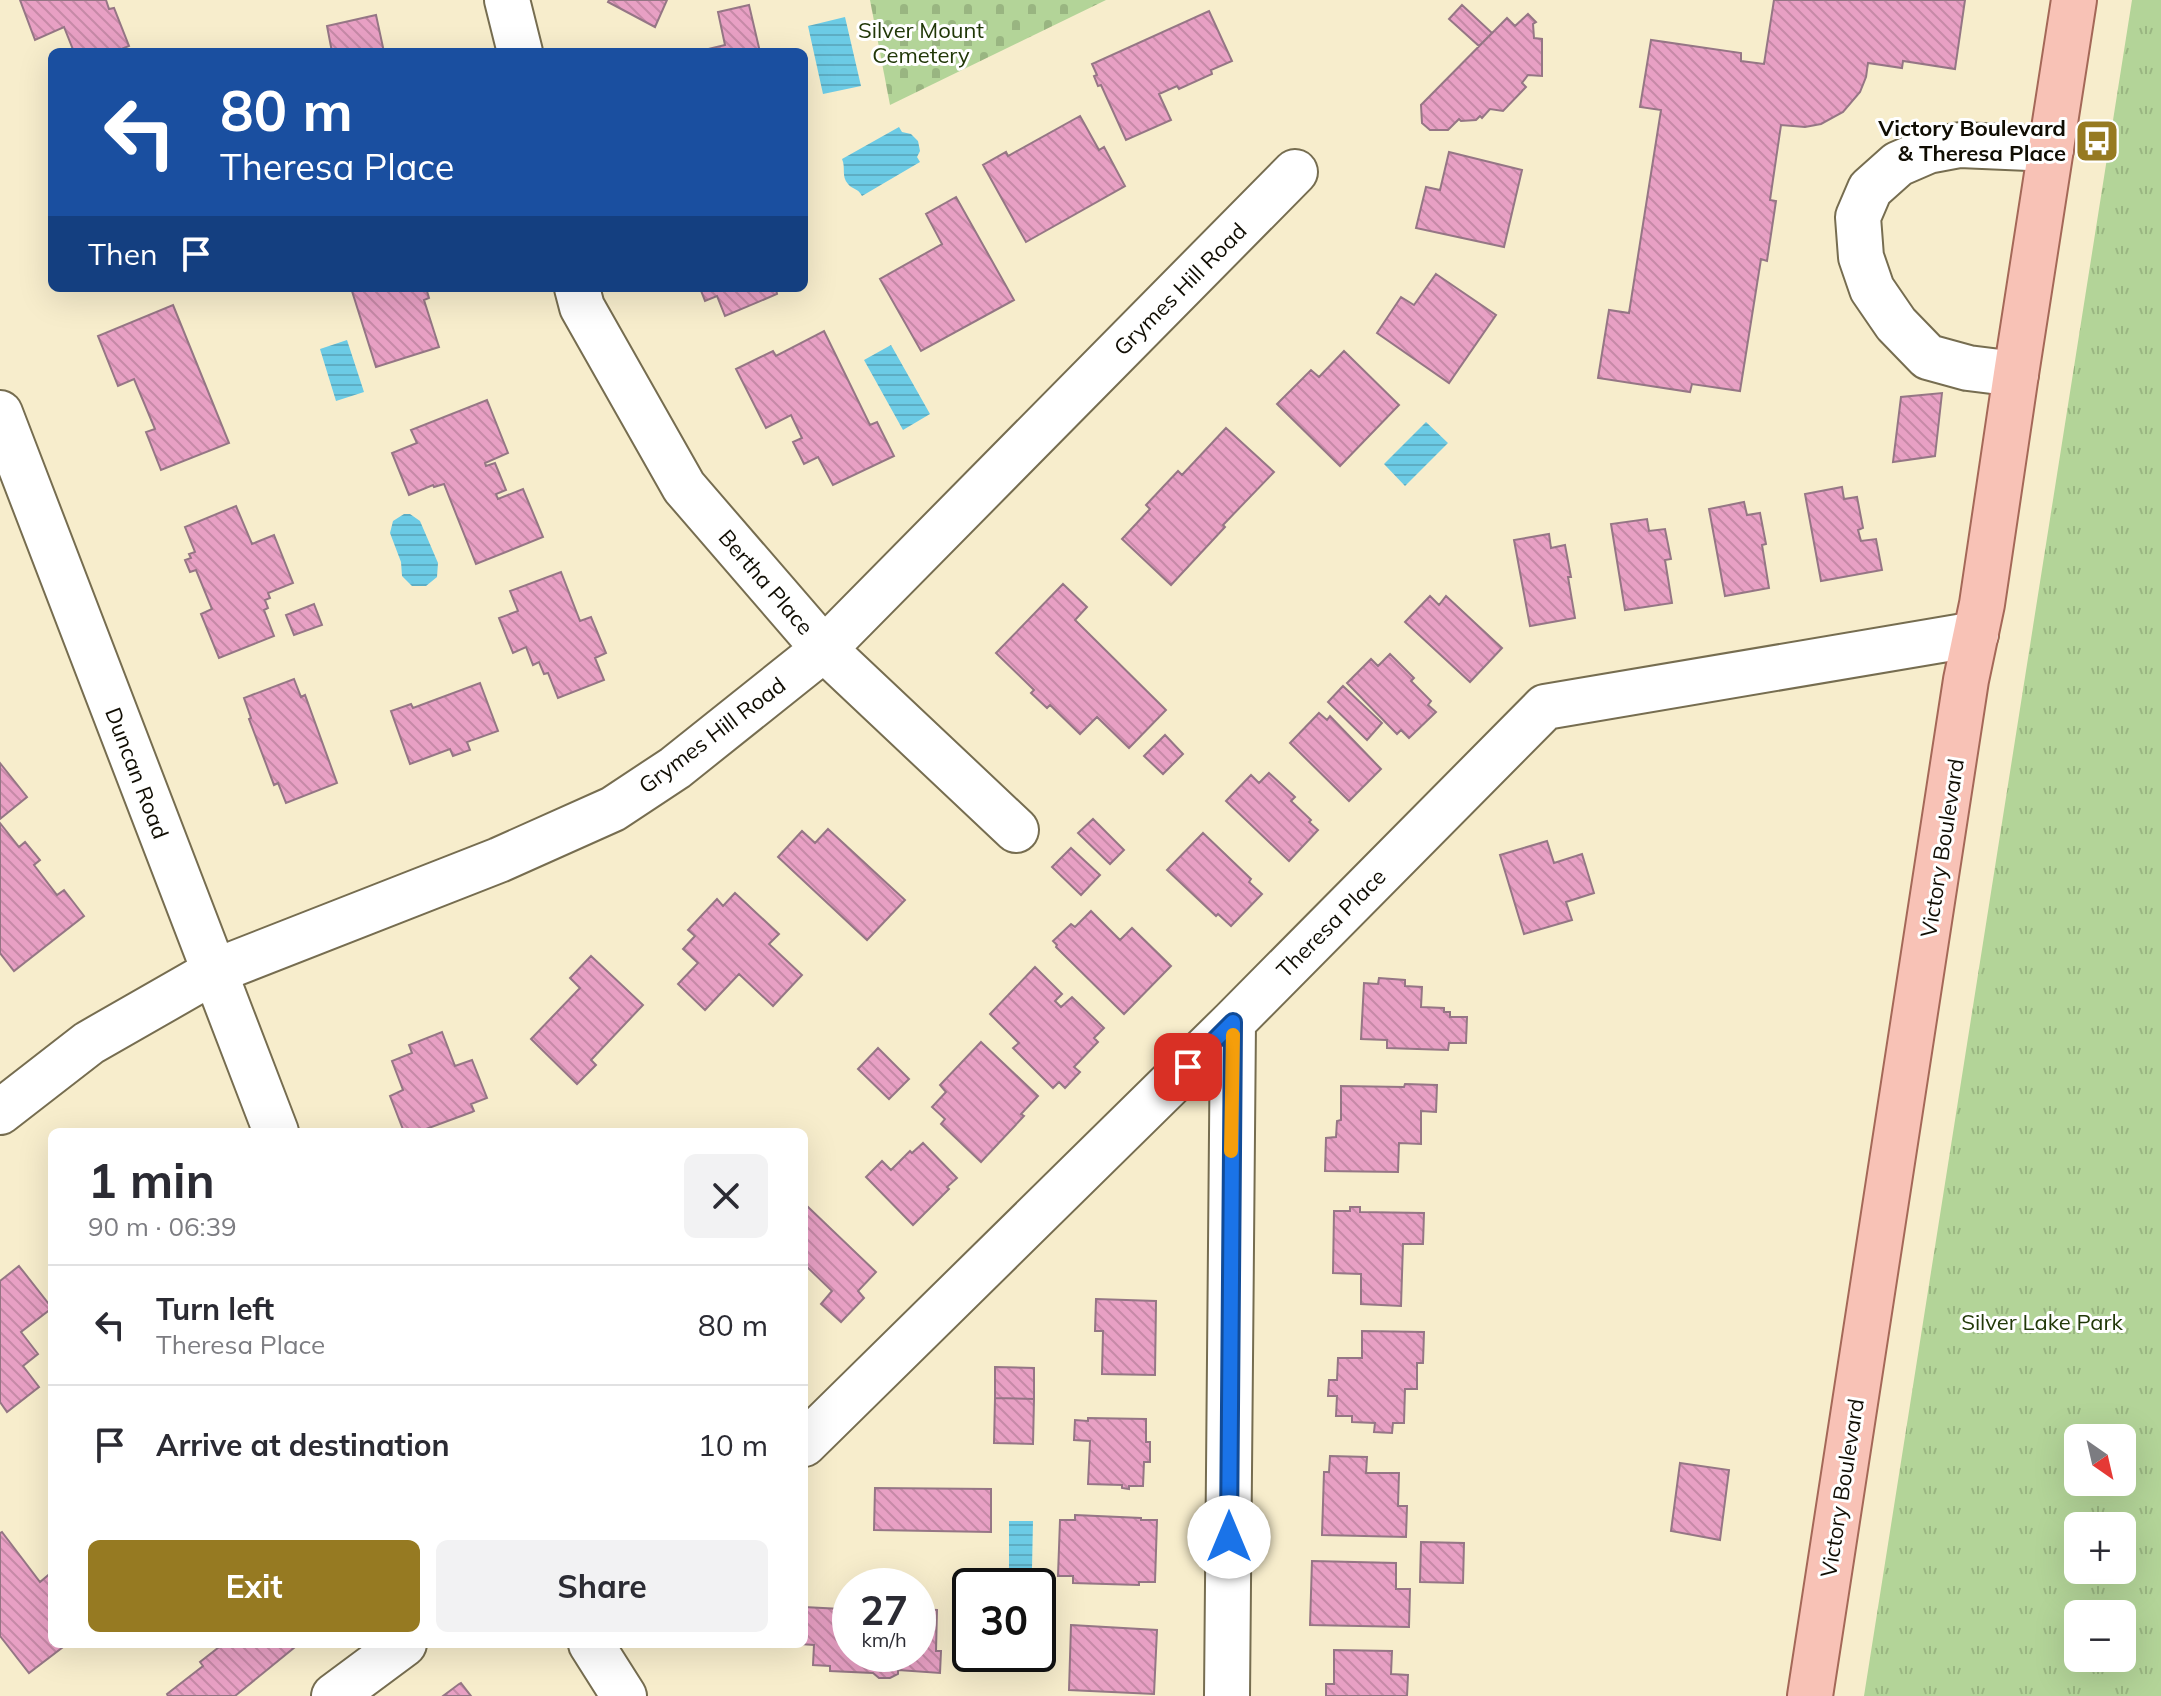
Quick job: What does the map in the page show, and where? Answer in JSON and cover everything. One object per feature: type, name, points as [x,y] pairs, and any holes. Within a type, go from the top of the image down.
[{"type":"main road","name":"Victory Boulevard","points":[[1810,1696],[2074,0]]},
{"type":"street","points":[[507,0],[519,48]]},
{"type":"street","points":[[2016,374],[1968,368],[1928,357],[1896,324],[1872,289],[1861,257],[1858,217],[1870,189],[1898,164],[1928,151],[1960,145],[2051,149]]},
{"type":"street","name":"Grymes Hill Road","points":[[0,1112],[89,1043],[213,972],[499,860],[613,809],[675,768],[824,649],[1295,172]]},
{"type":"street","name":"Bertha Place","points":[[578,292],[582,307],[684,487],[824,649],[1016,830]]},
{"type":"street","name":"Duncan Road","points":[[0,413],[274,1128]]},
{"type":"street","name":"Theresa Place","points":[[808,1440],[1233,1022],[1545,707],[1976,634]]},
{"type":"street","points":[[1227,1696],[1233,1022]]},
{"type":"street","points":[[334,1696],[399,1648]]},
{"type":"street","points":[[597,1648],[624,1696]]},
{"type":"green space","name":"Silver Mount Cemetery","points":[[870,0],[1106,0],[890,105]]},
{"type":"green space","name":"Silver Lake Park","points":[[2132,0],[2161,0],[2161,1696],[1864,1696]]},
{"type":"water","points":[[845,17],[861,86],[823,94],[808,26]]},
{"type":"water","points":[[899,127],[918,141],[920,151],[917,157],[920,162],[862,196],[846,181],[842,159]]},
{"type":"water","points":[[347,340],[364,392],[336,401],[320,349]]},
{"type":"water","points":[[891,345],[930,414],[903,430],[864,360]]},
{"type":"water","points":[[1426,422],[1448,443],[1405,486],[1384,464]]},
{"type":"water","points":[[410,514],[420,521],[438,563],[437,577],[426,586],[412,586],[402,576],[401,562],[390,533],[393,521]]},
{"type":"water","points":[[1009,1521],[1033,1521],[1032,1568],[1009,1568]]},
{"type":"building","points":[[20,0],[106,0],[109,9],[114,8],[129,46],[72,48],[64,27],[35,40]]},
{"type":"building","points":[[609,0],[667,0],[655,27]]},
{"type":"building","points":[[1774,0],[1965,0],[1955,69],[1903,61],[1902,68],[1868,63],[1860,92],[1843,112],[1821,124],[1805,127],[1781,125],[1770,200],[1776,201],[1767,261],[1761,259],[1740,391],[1692,384],[1690,392],[1598,378],[1609,310],[1629,313],[1661,110],[1640,107],[1651,40],[1741,53],[1741,61],[1764,64]]},
{"type":"building","points":[[749,5],[759,48],[713,48],[725,45],[718,12]]},
{"type":"building","points":[[1462,5],[1492,33],[1479,46],[1449,19]]},
{"type":"building","points":[[1209,11],[1232,61],[1179,89],[1177,86],[1159,94],[1171,120],[1126,140],[1101,85],[1098,86],[1092,64]]},
{"type":"building","points":[[1528,14],[1536,22],[1533,24],[1534,38],[1542,39],[1542,76],[1528,75],[1522,83],[1526,87],[1503,111],[1490,109],[1476,120],[1459,119],[1448,130],[1430,130],[1422,123],[1421,105],[1507,18],[1515,26]]},
{"type":"building","points":[[376,15],[383,48],[331,48],[327,26]]},
{"type":"building","points":[[1080,116],[1099,150],[1104,147],[1125,186],[1026,242],[983,165],[1006,152],[1008,156]]},
{"type":"building","points":[[1449,152],[1522,170],[1504,247],[1416,228],[1426,187],[1440,190]]},
{"type":"building","points":[[956,197],[1014,300],[921,351],[880,279],[942,244],[926,214]]},
{"type":"building","points":[[1436,274],[1496,315],[1449,383],[1377,333],[1401,297],[1414,305]]},
{"type":"building","points":[[352,292],[427,292],[429,298],[424,300],[439,347],[376,367]]},
{"type":"building","points":[[702,292],[777,294],[725,316],[717,296],[705,301]]},
{"type":"building","points":[[173,305],[229,443],[161,470],[146,432],[155,429],[134,379],[118,386],[98,336]]},
{"type":"building","points":[[824,331],[870,425],[877,422],[894,456],[833,485],[818,457],[804,464],[793,442],[802,438],[791,415],[766,428],[736,369],[773,351],[776,356]]},
{"type":"building","points":[[1344,351],[1399,405],[1340,466],[1277,404],[1311,370],[1319,377]]},
{"type":"building","points":[[1942,393],[1935,456],[1893,462],[1901,397]]},
{"type":"building","points":[[487,400],[508,453],[485,463],[486,466],[495,463],[506,490],[496,494],[498,499],[523,489],[543,537],[476,564],[444,484],[409,495],[392,453],[417,443],[411,430]]},
{"type":"building","points":[[1226,428],[1274,472],[1171,585],[1122,539],[1150,509],[1146,505],[1178,471],[1182,475]]},
{"type":"building","points":[[1842,487],[1844,499],[1857,497],[1863,528],[1858,530],[1861,541],[1876,539],[1882,570],[1821,581],[1805,494]]},
{"type":"building","points":[[1744,502],[1747,515],[1760,513],[1769,588],[1725,596],[1709,509]]},
{"type":"building","points":[[236,506],[252,544],[274,535],[293,583],[268,593],[270,598],[265,600],[268,608],[264,610],[274,636],[219,658],[201,614],[212,609],[196,570],[190,572],[185,560],[195,552],[185,527]]},
{"type":"building","points":[[1647,519],[1649,531],[1665,529],[1671,559],[1665,560],[1672,603],[1625,610],[1611,524]]},
{"type":"building","points":[[1549,534],[1551,548],[1565,545],[1575,618],[1530,626],[1514,540]]},
{"type":"building","points":[[561,572],[580,621],[591,617],[606,653],[595,658],[604,680],[558,698],[548,673],[544,674],[539,662],[533,665],[526,647],[513,653],[499,618],[518,611],[510,591]]},
{"type":"building","points":[[1063,584],[1087,607],[1075,620],[1166,710],[1129,748],[1097,717],[1080,734],[1050,705],[1047,708],[1031,693],[1034,690],[996,653]]},
{"type":"building","points":[[1430,596],[1439,605],[1446,596],[1502,648],[1470,682],[1405,622]]},
{"type":"building","points":[[314,604],[322,625],[294,635],[286,615]]},
{"type":"building","points":[[1390,654],[1414,678],[1411,681],[1431,701],[1428,705],[1436,712],[1409,738],[1401,730],[1397,734],[1347,683],[1371,659],[1378,666]]},
{"type":"building","points":[[294,679],[301,697],[305,695],[337,783],[286,803],[278,783],[274,785],[244,698]]},
{"type":"building","points":[[480,683],[498,731],[467,742],[470,750],[453,756],[450,749],[410,764],[391,711],[411,704],[413,708]]},
{"type":"building","points":[[1343,686],[1382,723],[1367,740],[1328,702]]},
{"type":"building","points":[[1319,713],[1327,720],[1330,716],[1381,769],[1349,801],[1290,743]]},
{"type":"building","points":[[1165,735],[1183,754],[1163,774],[1144,756]]},
{"type":"building","points":[[0,763],[27,797],[0,819]]},
{"type":"building","points":[[1269,773],[1295,797],[1291,801],[1318,830],[1289,861],[1226,801],[1251,775],[1259,783]]},
{"type":"building","points":[[1093,819],[1124,850],[1110,864],[1078,833]]},
{"type":"building","points":[[0,823],[19,847],[25,842],[40,860],[34,865],[57,895],[64,890],[84,916],[14,971],[0,953]]},
{"type":"building","points":[[828,829],[905,900],[867,940],[778,857],[802,831],[815,843]]},
{"type":"building","points":[[1203,833],[1251,879],[1249,882],[1262,894],[1231,926],[1167,870]]},
{"type":"building","points":[[1547,841],[1554,863],[1582,854],[1594,893],[1566,902],[1572,920],[1524,934],[1500,855]]},
{"type":"building","points":[[1071,848],[1100,875],[1081,895],[1052,867]]},
{"type":"building","points":[[735,893],[779,934],[769,944],[802,975],[773,1006],[739,974],[705,1010],[678,984],[698,963],[683,949],[695,936],[688,930],[717,899],[723,906]]},
{"type":"building","points":[[1091,911],[1120,940],[1132,928],[1171,966],[1124,1014],[1053,941],[1071,924],[1075,927]]},
{"type":"building","points":[[591,956],[643,1005],[591,1060],[596,1065],[577,1084],[531,1039],[580,988],[570,978]]},
{"type":"building","points":[[1035,967],[1062,994],[1055,1001],[1061,1007],[1072,997],[1104,1028],[1094,1038],[1098,1042],[1074,1067],[1080,1072],[1065,1088],[1059,1082],[1053,1088],[1013,1048],[1019,1043],[990,1014]]},
{"type":"building","points":[[1379,978],[1405,980],[1405,986],[1422,987],[1421,1007],[1444,1008],[1444,1012],[1450,1012],[1450,1017],[1467,1017],[1466,1043],[1449,1043],[1448,1050],[1387,1048],[1387,1040],[1361,1039],[1364,983],[1378,984]]},
{"type":"building","points":[[442,1032],[455,1066],[472,1060],[487,1098],[471,1104],[474,1111],[429,1128],[402,1128],[390,1096],[403,1090],[392,1061],[412,1053],[409,1045]]},
{"type":"building","points":[[981,1042],[1038,1096],[1021,1114],[1024,1116],[981,1162],[941,1124],[945,1119],[932,1107],[946,1092],[940,1085]]},
{"type":"building","points":[[878,1048],[909,1079],[889,1099],[858,1069]]},
{"type":"building","points":[[1405,1084],[1437,1085],[1436,1112],[1421,1111],[1421,1144],[1399,1143],[1398,1172],[1325,1171],[1326,1138],[1336,1137],[1337,1121],[1341,1120],[1341,1086],[1404,1087]]},
{"type":"building","points":[[923,1143],[957,1178],[913,1225],[866,1177],[882,1161],[891,1170]]},
{"type":"building","points":[[808,1207],[876,1272],[858,1291],[864,1298],[841,1322],[821,1304],[832,1291],[808,1268]]},
{"type":"building","points":[[1350,1207],[1360,1207],[1360,1212],[1424,1213],[1423,1244],[1403,1244],[1401,1306],[1361,1304],[1361,1274],[1333,1273],[1334,1211],[1350,1211]]},
{"type":"building","points":[[19,1266],[48,1303],[48,1311],[21,1332],[38,1354],[23,1366],[39,1387],[7,1412],[0,1402],[0,1281]]},
{"type":"building","points":[[1096,1299],[1156,1301],[1155,1375],[1102,1374],[1103,1331],[1095,1331]]},
{"type":"building","points":[[1362,1331],[1424,1332],[1423,1363],[1417,1363],[1417,1389],[1405,1389],[1404,1423],[1393,1423],[1392,1433],[1374,1432],[1375,1423],[1352,1422],[1352,1416],[1336,1416],[1337,1396],[1328,1396],[1329,1380],[1337,1380],[1338,1358],[1362,1358]]},
{"type":"building","points":[[995,1367],[1034,1368],[1034,1399],[995,1398]]},
{"type":"building","points":[[995,1398],[1034,1399],[1033,1444],[994,1443]]},
{"type":"building","points":[[1088,1418],[1146,1419],[1150,1462],[1144,1462],[1143,1486],[1129,1486],[1129,1489],[1122,1488],[1122,1485],[1088,1484],[1090,1441],[1074,1440],[1075,1420],[1088,1421]]},
{"type":"building","points":[[1330,1456],[1367,1457],[1366,1473],[1399,1473],[1398,1506],[1407,1506],[1406,1537],[1322,1535],[1324,1472],[1329,1472]]},
{"type":"building","points":[[1680,1463],[1729,1470],[1720,1540],[1671,1531]]},
{"type":"building","points":[[875,1488],[991,1489],[991,1532],[874,1530]]},
{"type":"building","points":[[1075,1515],[1157,1520],[1155,1582],[1139,1582],[1139,1585],[1073,1583],[1073,1576],[1058,1576],[1060,1520],[1075,1520]]},
{"type":"building","points":[[0,1533],[40,1582],[48,1575],[48,1648],[62,1648],[29,1673],[0,1636]]},
{"type":"building","points":[[1421,1542],[1464,1543],[1463,1583],[1420,1582]]},
{"type":"building","points":[[1312,1561],[1396,1563],[1396,1589],[1410,1589],[1409,1627],[1310,1625]]},
{"type":"building","points":[[808,1607],[832,1609],[832,1671],[830,1666],[813,1665],[814,1645],[808,1645]]},
{"type":"building","points":[[1071,1625],[1157,1630],[1154,1694],[1069,1690]]},
{"type":"building","points":[[218,1648],[294,1648],[235,1696],[168,1696],[203,1666],[200,1662]]},
{"type":"building","points":[[1334,1650],[1392,1651],[1391,1674],[1408,1675],[1407,1696],[1326,1696],[1326,1684],[1334,1684]]},
{"type":"building","points":[[936,1651],[941,1651],[940,1673],[926,1672],[936,1672]]},
{"type":"building","points":[[852,1672],[898,1674],[879,1678],[873,1673]]},
{"type":"building","points":[[459,1684],[471,1696],[443,1696]]},
{"type":"slow traffic","points":[[1231,1151],[1233,1035]]},
{"type":"place","name":"Victory Boulevard & Theresa Place","points":[[2097,141]]},
{"type":"route","points":[[1188,1067],[1233,1022],[1229,1537]]}]
